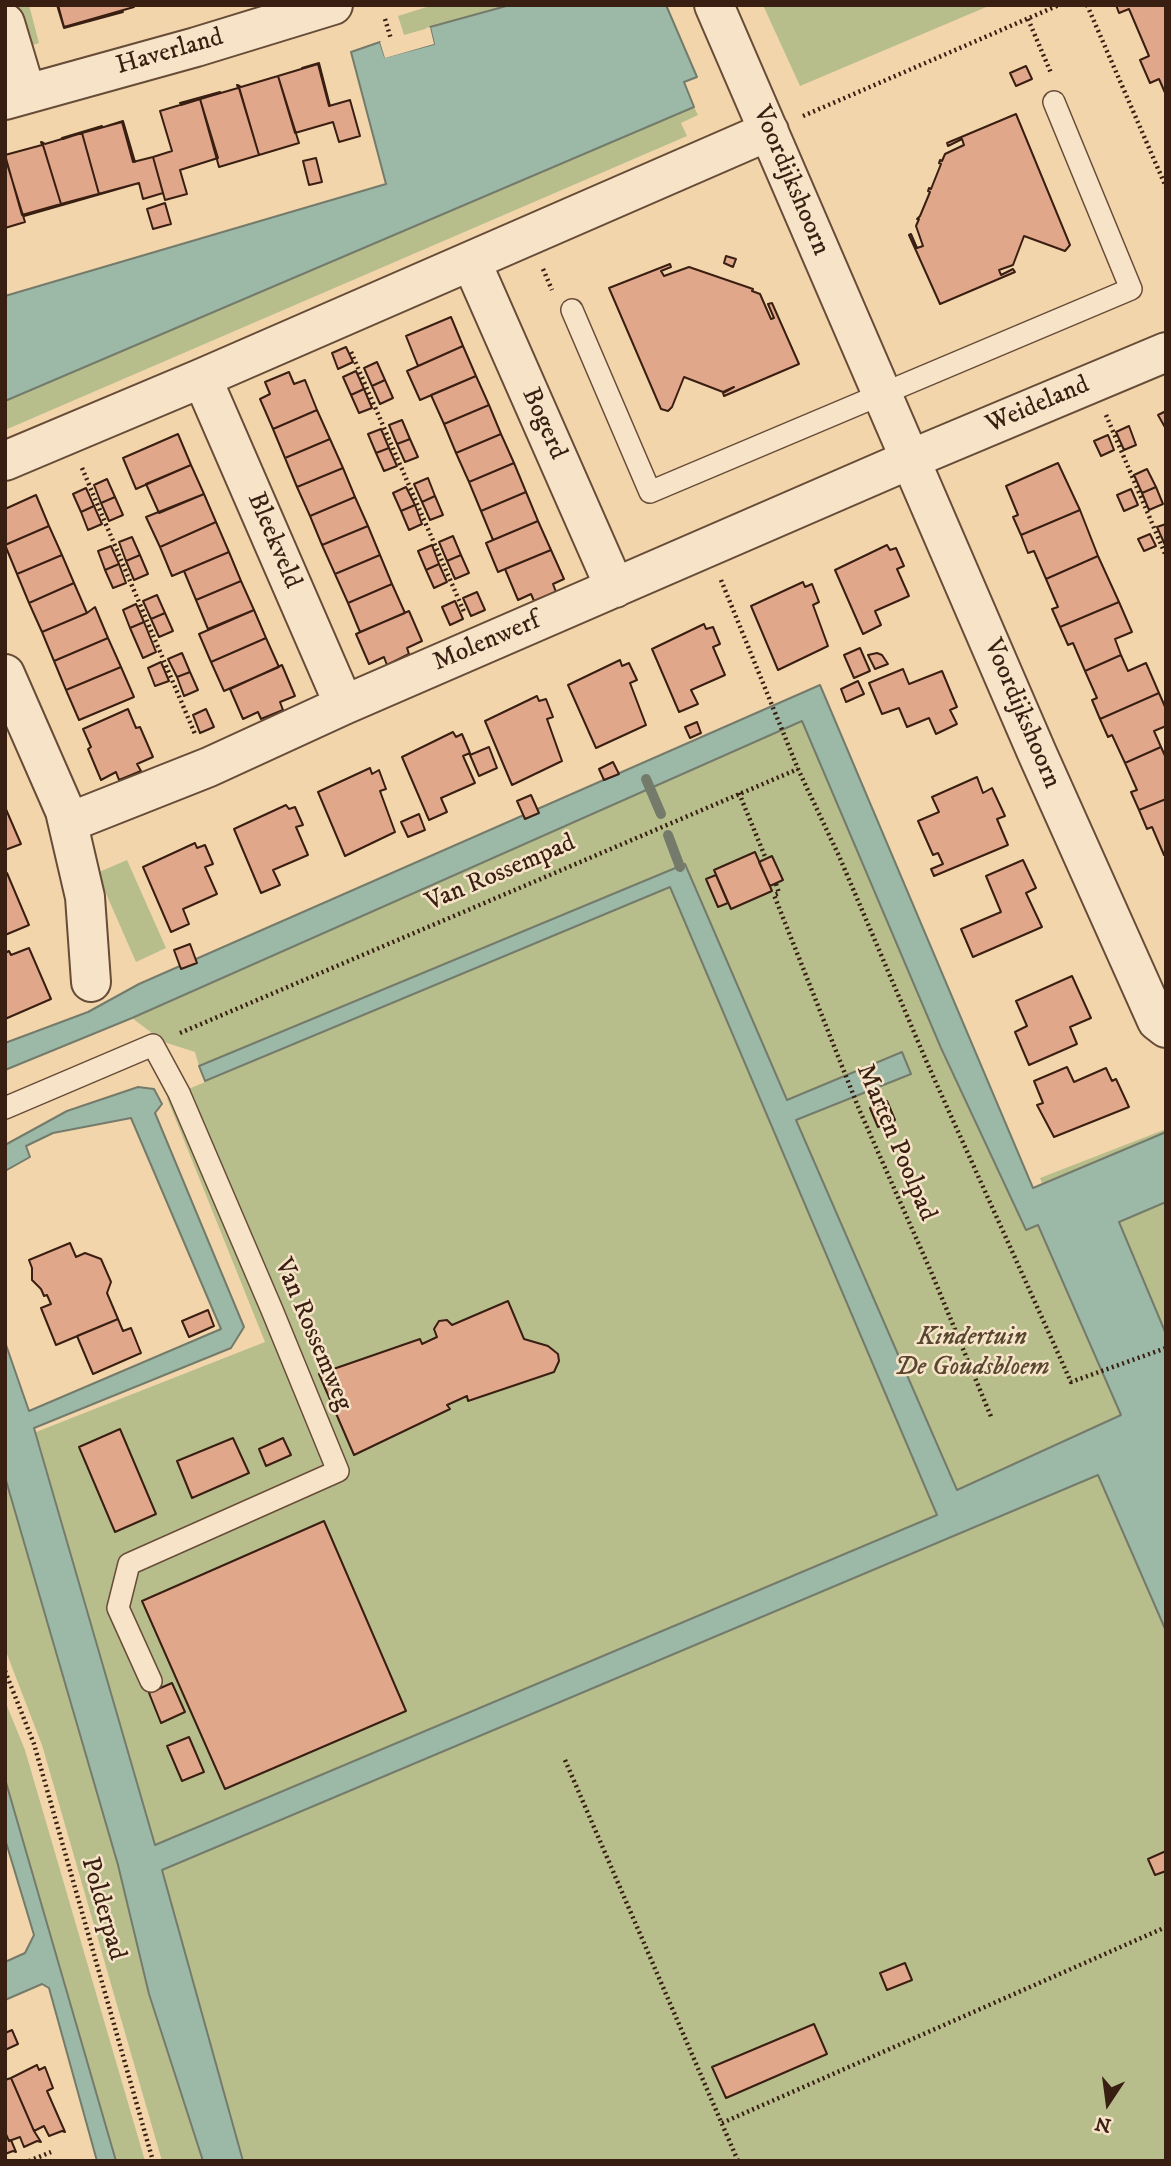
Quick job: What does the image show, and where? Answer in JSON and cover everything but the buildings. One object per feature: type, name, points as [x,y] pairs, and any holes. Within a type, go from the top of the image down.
[{"type":"street","name":"Haverland","points":[[15,96],[196,47],[333,5]]},
{"type":"street","name":"Voordijkshoorn","points":[[714,5],[1037,752],[1157,1021],[1166,1028]]},
{"type":"street","points":[[5,23],[15,96]]},
{"type":"street","points":[[5,461],[769,131]]},
{"type":"street","name":"Bogerd","points":[[471,261],[615,588]]},
{"type":"street","name":"Weideland","points":[[911,459],[1166,352]]},
{"type":"street","name":"Bleekveld","points":[[202,378],[344,705]]},
{"type":"street","name":"Molenwerf","points":[[65,811],[75,820],[209,766],[911,459]]},
{"type":"street","points":[[5,674],[65,811],[85,897],[91,982]]},
{"type":"lane","points":[[572,310],[650,492],[1131,289],[1054,102]]},
{"type":"lane","points":[[5,1108],[153,1045]]},
{"type":"lane","name":"Van Rossemweg","points":[[151,1681],[118,1608],[129,1564],[338,1471],[179,1093],[153,1045]]},
{"type":"path","points":[[769,131],[1059,5]]},
{"type":"path","points":[[1087,5],[1166,187]]},
{"type":"path","points":[[385,19],[391,39]]},
{"type":"path","points":[[1028,19],[1059,90],[1054,102]]},
{"type":"path","points":[[528,236],[558,303],[572,310]]},
{"type":"path","points":[[337,319],[479,646]]},
{"type":"path","points":[[1092,383],[1166,556]]},
{"type":"path","points":[[67,434],[209,766]]},
{"type":"path","points":[[708,548],[798,769],[1071,1382],[1165,1348]]},
{"type":"path","name":"Van Rossempad","points":[[153,1045],[798,769]]},
{"type":"path","points":[[739,793],[766,859]]},
{"type":"path","name":"Marten Poolpad","points":[[776,884],[779,892],[774,895],[842,1069],[992,1419]]},
{"type":"path","name":"Polderpad","points":[[5,1671],[34,1744],[153,2161]]},
{"type":"path","points":[[565,1760],[738,2161]]},
{"type":"path","points":[[722,2123],[1166,1927]]},
{"type":"path","points":[[29,2161],[51,2152]]},
{"type":"green space","points":[[17,5],[29,5],[39,43],[29,46]]},
{"type":"green space","points":[[433,5],[510,5],[404,35],[398,16]]},
{"type":"green space","points":[[763,5],[991,5],[800,86]]},
{"type":"green space","points":[[694,107],[698,115],[681,123],[687,136],[5,430],[5,401]]},
{"type":"green space","name":"Kindertuin De Goudsbloem","points":[[802,721],[941,1048],[1026,1230],[1038,1224],[1121,1416],[958,1491],[796,1120],[911,1074],[902,1052],[787,1100],[685,865],[199,1066],[195,1052],[164,1042],[132,1018]]},
{"type":"green space","points":[[127,860],[166,948],[136,962],[97,873]]},
{"type":"green space","points":[[670,887],[938,1516],[155,1845],[36,1432],[265,1342],[167,1098]]},
{"type":"green space","points":[[1166,1129],[1166,1499],[1040,1178]]},
{"type":"green space","points":[[1099,1475],[1166,1631],[1166,2161],[243,2161],[161,1870]]},
{"type":"green space","points":[[5,1477],[118,1865],[149,1994],[203,2161],[162,2161],[42,1745],[5,1649]]},
{"type":"green space","points":[[5,1701],[25,1750],[145,2161],[116,2161],[5,1779]]},
{"type":"shaded area","points":[[510,5],[666,5],[697,77],[684,82],[694,107],[5,401],[5,296],[386,184],[351,52],[380,42],[385,57],[434,44],[430,27]]},
{"type":"shaded area","points":[[820,685],[1033,1188],[1166,1132],[1166,1202],[1119,1222],[1166,1334],[1166,1631],[1098,1475],[162,1870],[243,2161],[203,2161],[149,1994],[118,1865],[5,1477],[5,1342],[29,1411],[221,1329],[131,1118],[53,1133],[26,1146],[30,1157],[5,1171],[5,1145],[67,1111],[138,1087],[154,1089],[162,1104],[155,1113],[244,1327],[231,1348],[34,1428],[155,1845],[937,1515],[670,887],[205,1081],[199,1066],[685,864],[787,1100],[902,1052],[911,1074],[796,1120],[957,1490],[1121,1415],[1038,1225],[1026,1230],[941,1048],[802,721],[132,1018],[5,1070],[5,1043],[88,1012],[139,984]]},
{"type":"shaded area","points":[[5,1779],[116,2161],[97,2161],[49,1988],[42,1984],[5,2000],[5,1962],[25,1953],[34,1935],[5,1839]]},
{"type":"pier","points":[[430,27],[434,44],[385,58],[380,42],[383,41],[387,53],[430,41],[426,28]]},
{"type":"waterway","points":[[646,779],[661,814]]},
{"type":"waterway","points":[[668,835],[680,867]]}]
